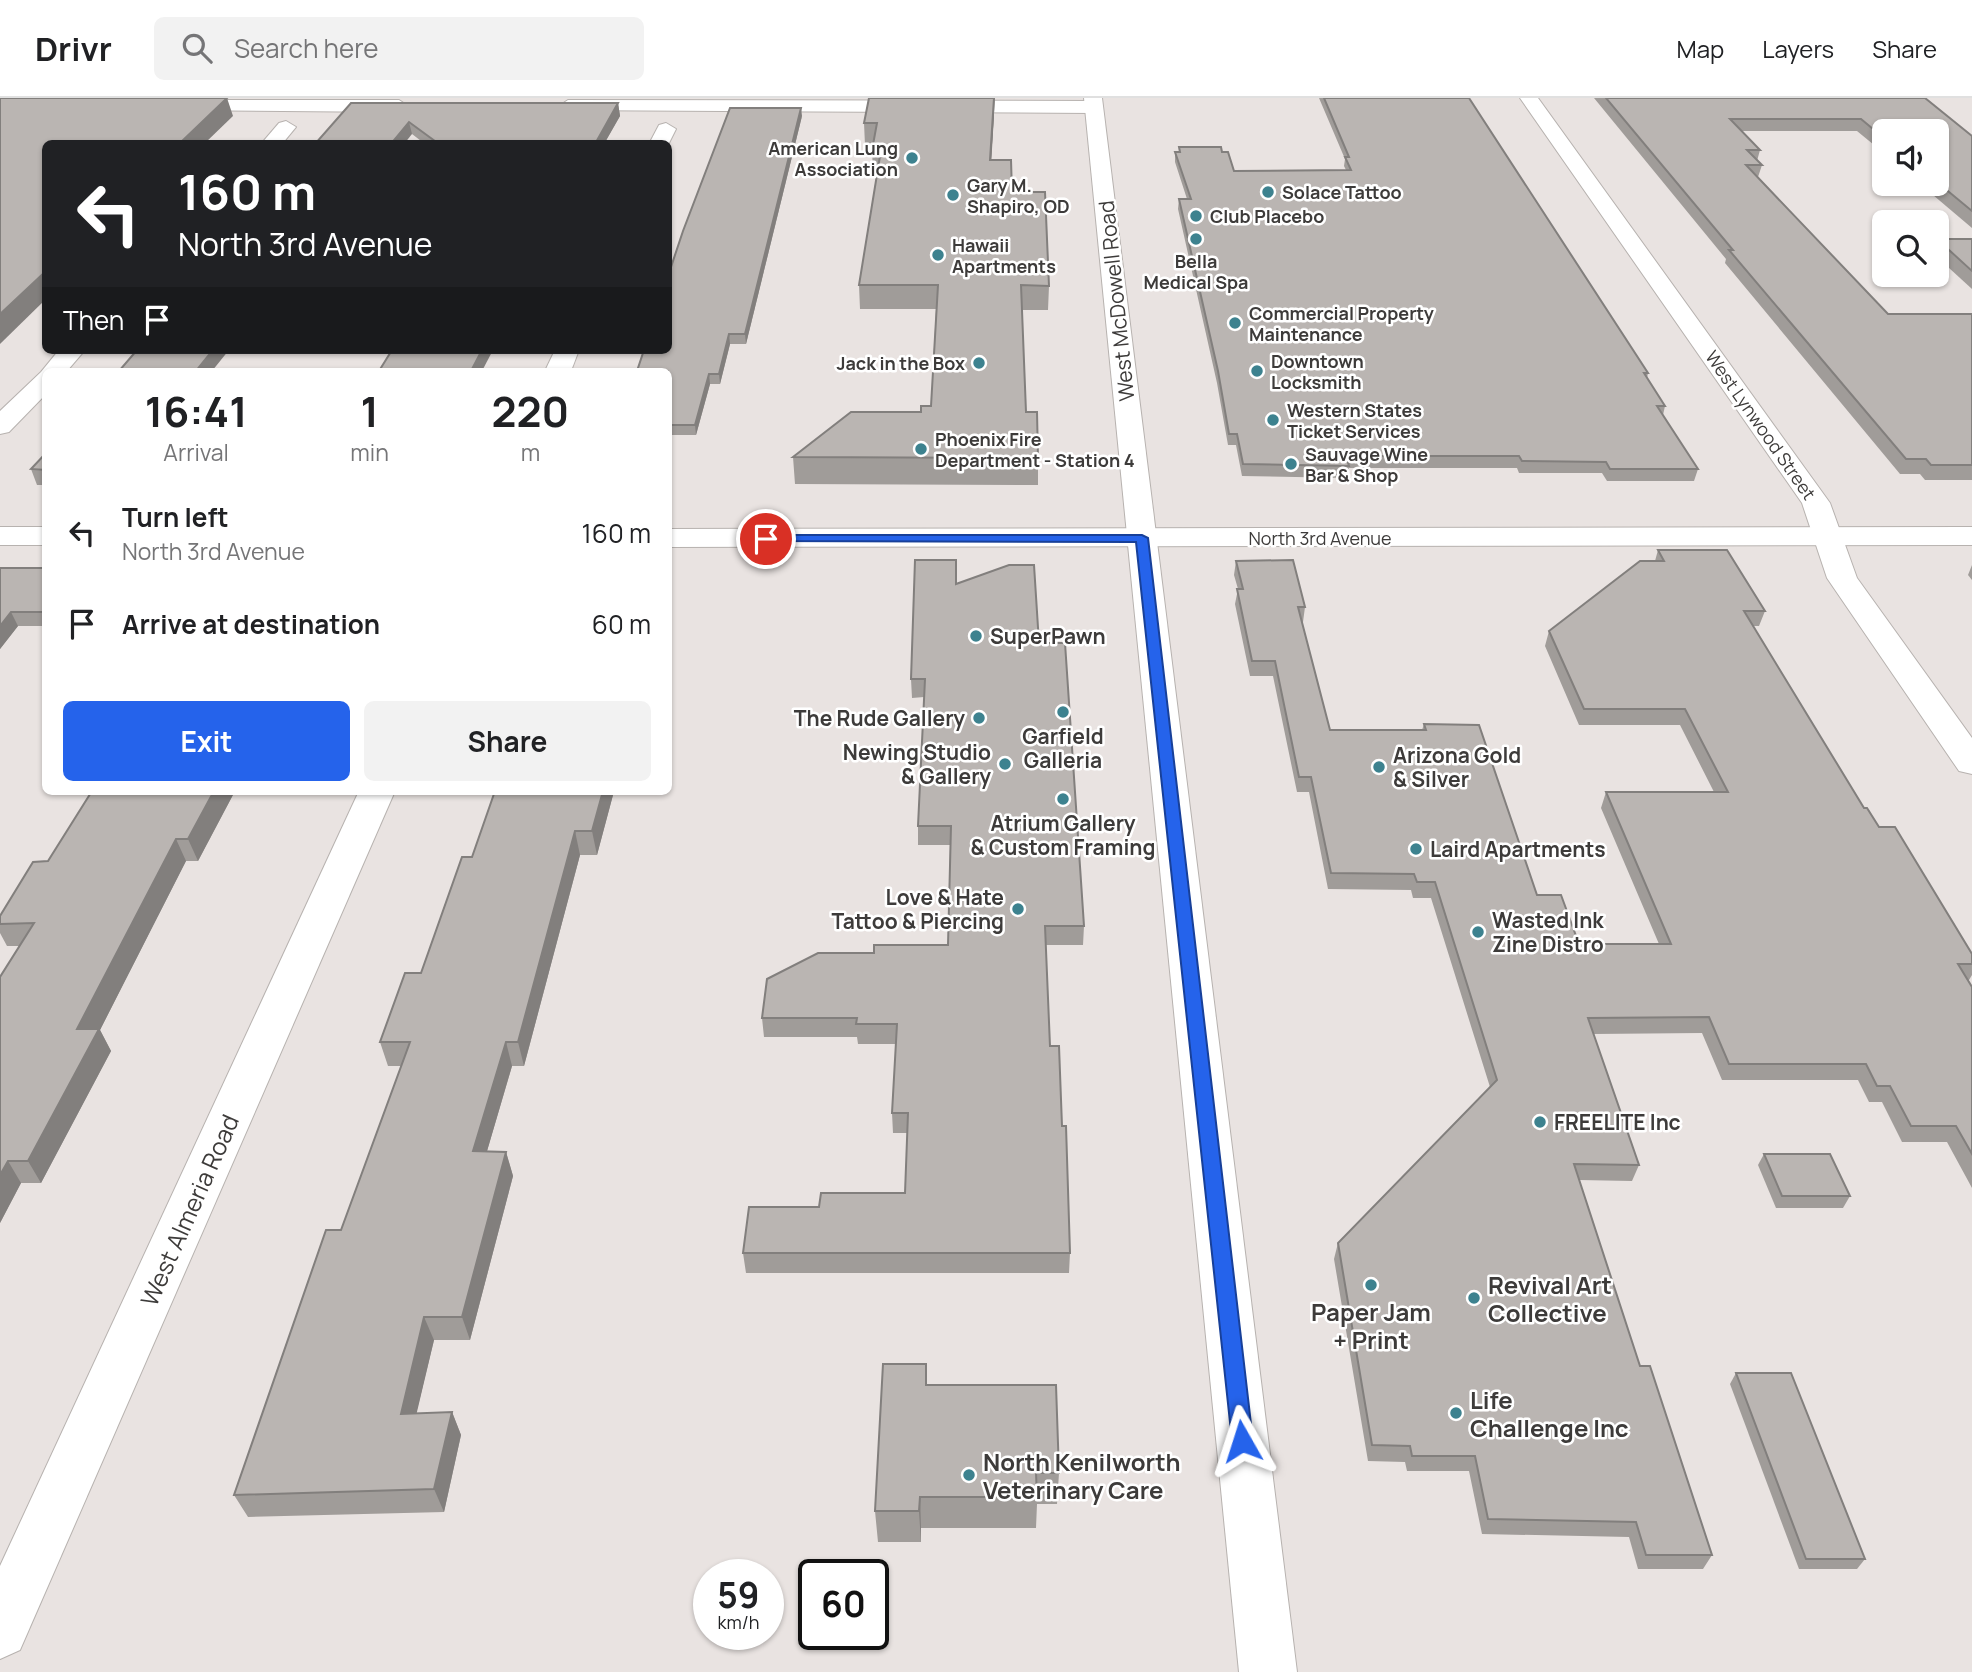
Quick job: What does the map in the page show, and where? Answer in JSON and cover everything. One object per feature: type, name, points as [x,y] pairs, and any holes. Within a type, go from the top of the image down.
[{"type":"street","name":"West Lynwood Street","points":[[1529,98],[1816,503],[1842,578],[1972,763]]},
{"type":"street","points":[[547,106],[1094,103]]},
{"type":"street","name":"West McDowell Road","points":[[1094,103],[1268,1672]]},
{"type":"street","points":[[160,106],[415,106]]},
{"type":"street","points":[[275,140],[286,127]]},
{"type":"street","points":[[56,368],[69,354]]},
{"type":"street","points":[[0,426],[42,383]]},
{"type":"street","name":"North 3rd Avenue","points":[[672,538],[1827,534],[1972,536]]},
{"type":"street","points":[[0,536],[42,536]]},
{"type":"street","name":"West Almeria Road","points":[[0,1630],[375,795]]},
{"type":"building","points":[[0,98],[227,98],[183,140],[42,140],[42,275],[0,314]]},
{"type":"building","points":[[869,98],[994,98],[990,160],[1011,160],[1012,192],[1045,192],[1049,286],[1021,285],[1026,412],[1037,412],[1038,458],[793,457],[851,412],[921,412],[921,406],[931,406],[938,285],[859,285],[881,150],[872,150],[877,123],[864,123]]},
{"type":"building","points":[[1324,98],[1469,98],[1648,373],[1644,373],[1665,406],[1657,406],[1698,469],[1610,469],[1606,462],[1522,461],[1519,456],[1346,456],[1349,466],[1243,464],[1237,434],[1229,434],[1218,371],[1179,199],[1191,199],[1175,152],[1180,152],[1179,147],[1221,147],[1222,152],[1228,152],[1234,171],[1351,170],[1345,157],[1349,157]]},
{"type":"building","points":[[1606,98],[1925,98],[1972,136],[1972,211],[1949,192],[1949,119],[1872,119],[1872,128],[1861,119],[1730,119],[1760,150],[1747,150],[1762,165],[1746,165],[1888,314],[1972,314],[1972,465],[1931,465],[1926,459],[1906,459],[1729,250],[1733,250]]},
{"type":"building","points":[[351,103],[618,103],[597,140],[434,140],[409,122],[394,140],[319,140]]},
{"type":"building","points":[[730,108],[801,108],[745,334],[729,334],[719,374],[709,374],[695,425],[672,425],[672,368],[638,368],[643,354],[672,354],[672,264]]},
{"type":"building","points":[[1949,239],[1972,239],[1972,271],[1949,250]]},
{"type":"building","points":[[134,354],[210,354],[198,368],[122,368]]},
{"type":"building","points":[[390,354],[480,354],[473,368],[381,368]]},
{"type":"building","points":[[42,457],[42,470],[31,469]]},
{"type":"building","points":[[1658,550],[1727,550],[1765,611],[1744,611],[1864,808],[1867,808],[1879,827],[1895,827],[1972,954],[1972,964],[1958,964],[1972,987],[1972,1154],[1956,1126],[1911,1126],[1890,1086],[1877,1086],[1866,1064],[1729,1064],[1709,1017],[1588,1018],[1639,1165],[1574,1164],[1640,1366],[1650,1366],[1712,1555],[1646,1555],[1636,1522],[1488,1519],[1475,1456],[1412,1456],[1410,1446],[1372,1445],[1338,1243],[1497,1080],[1435,882],[1417,882],[1414,874],[1331,873],[1311,777],[1299,777],[1275,661],[1252,661],[1237,589],[1243,589],[1236,561],[1293,560],[1305,607],[1298,607],[1330,730],[1426,730],[1424,724],[1479,725],[1537,895],[1561,895],[1579,944],[1671,944],[1606,792],[1728,792],[1685,709],[1584,709],[1549,631],[1640,561],[1664,561]]},
{"type":"building","points":[[915,560],[956,560],[956,584],[1009,565],[1034,565],[1039,643],[1065,643],[1084,926],[1045,926],[1050,1046],[1059,1046],[1062,1126],[1066,1126],[1070,1253],[743,1253],[749,1207],[819,1207],[821,1193],[905,1193],[908,1113],[892,1113],[897,1024],[856,1024],[857,1018],[762,1018],[767,979],[818,953],[874,953],[874,945],[948,945],[951,826],[918,826],[925,679],[911,679]]},
{"type":"building","points":[[0,568],[42,568],[42,612],[11,612],[0,626]]},
{"type":"building","points":[[89,795],[212,795],[188,839],[176,839],[77,1029],[99,1029],[28,1161],[8,1161],[0,1175],[0,977],[34,923],[0,924],[0,916],[33,862],[48,861]]},
{"type":"building","points":[[494,795],[602,795],[592,831],[575,831],[518,1042],[506,1042],[473,1151],[506,1152],[462,1317],[424,1317],[401,1414],[452,1412],[434,1489],[234,1495],[326,1230],[341,1230],[410,1042],[380,1042],[405,973],[421,973],[462,857],[472,857]]},
{"type":"building","points":[[1764,1154],[1830,1154],[1850,1196],[1782,1196]]},
{"type":"building","name":"North Kenilworth Veterinary Care","points":[[883,1364],[926,1364],[926,1385],[1056,1385],[1059,1473],[1036,1473],[1037,1497],[920,1497],[919,1511],[875,1511]]},
{"type":"building","points":[[1736,1373],[1791,1373],[1865,1559],[1806,1559]]},
{"type":"place","name":"American Lung Association","points":[[912,158]]},
{"type":"place","name":"Solace Tattoo","points":[[1268,192]]},
{"type":"place","name":"Gary M. Shapiro, OD","points":[[953,195]]},
{"type":"place","name":"Club Placebo","points":[[1196,216]]},
{"type":"place","name":"Bella Medical Spa","points":[[1196,239]]},
{"type":"place","name":"Hawaii Apartments","points":[[938,255]]},
{"type":"place","name":"Commercial Property Maintenance","points":[[1235,323]]},
{"type":"place","name":"Jack in the Box","points":[[979,363]]},
{"type":"place","name":"Downtown Locksmith","points":[[1257,371]]},
{"type":"place","name":"Western States Ticket Services","points":[[1273,420]]},
{"type":"place","name":"Phoenix Fire Department - Station 4","points":[[921,449]]},
{"type":"place","name":"Sauvage Wine Bar & Shop","points":[[1291,464]]},
{"type":"place","name":"SuperPawn","points":[[976,636]]},
{"type":"place","name":"Garfield Galleria","points":[[1063,712]]},
{"type":"place","name":"The Rude Gallery","points":[[979,718]]},
{"type":"place","name":"Newing Studio & Gallery","points":[[1005,764]]},
{"type":"place","name":"Arizona Gold & Silver","points":[[1379,767]]},
{"type":"place","name":"Atrium Gallery & Custom Framing","points":[[1063,799]]},
{"type":"place","name":"Laird Apartments","points":[[1416,849]]},
{"type":"place","name":"Love & Hate Tattoo & Piercing","points":[[1018,909]]},
{"type":"place","name":"Wasted Ink Zine Distro","points":[[1478,932]]},
{"type":"place","name":"FREELITE Inc","points":[[1540,1122]]},
{"type":"place","name":"Paper Jam + Print","points":[[1371,1285]]},
{"type":"place","name":"Revival Art Collective","points":[[1474,1298]]},
{"type":"place","name":"Life Challenge Inc","points":[[1456,1413]]},
{"type":"place","name":"North Kenilworth Veterinary Care","points":[[969,1475]]},
{"type":"route","points":[[766,539],[1142,538],[1242,1441]]}]
